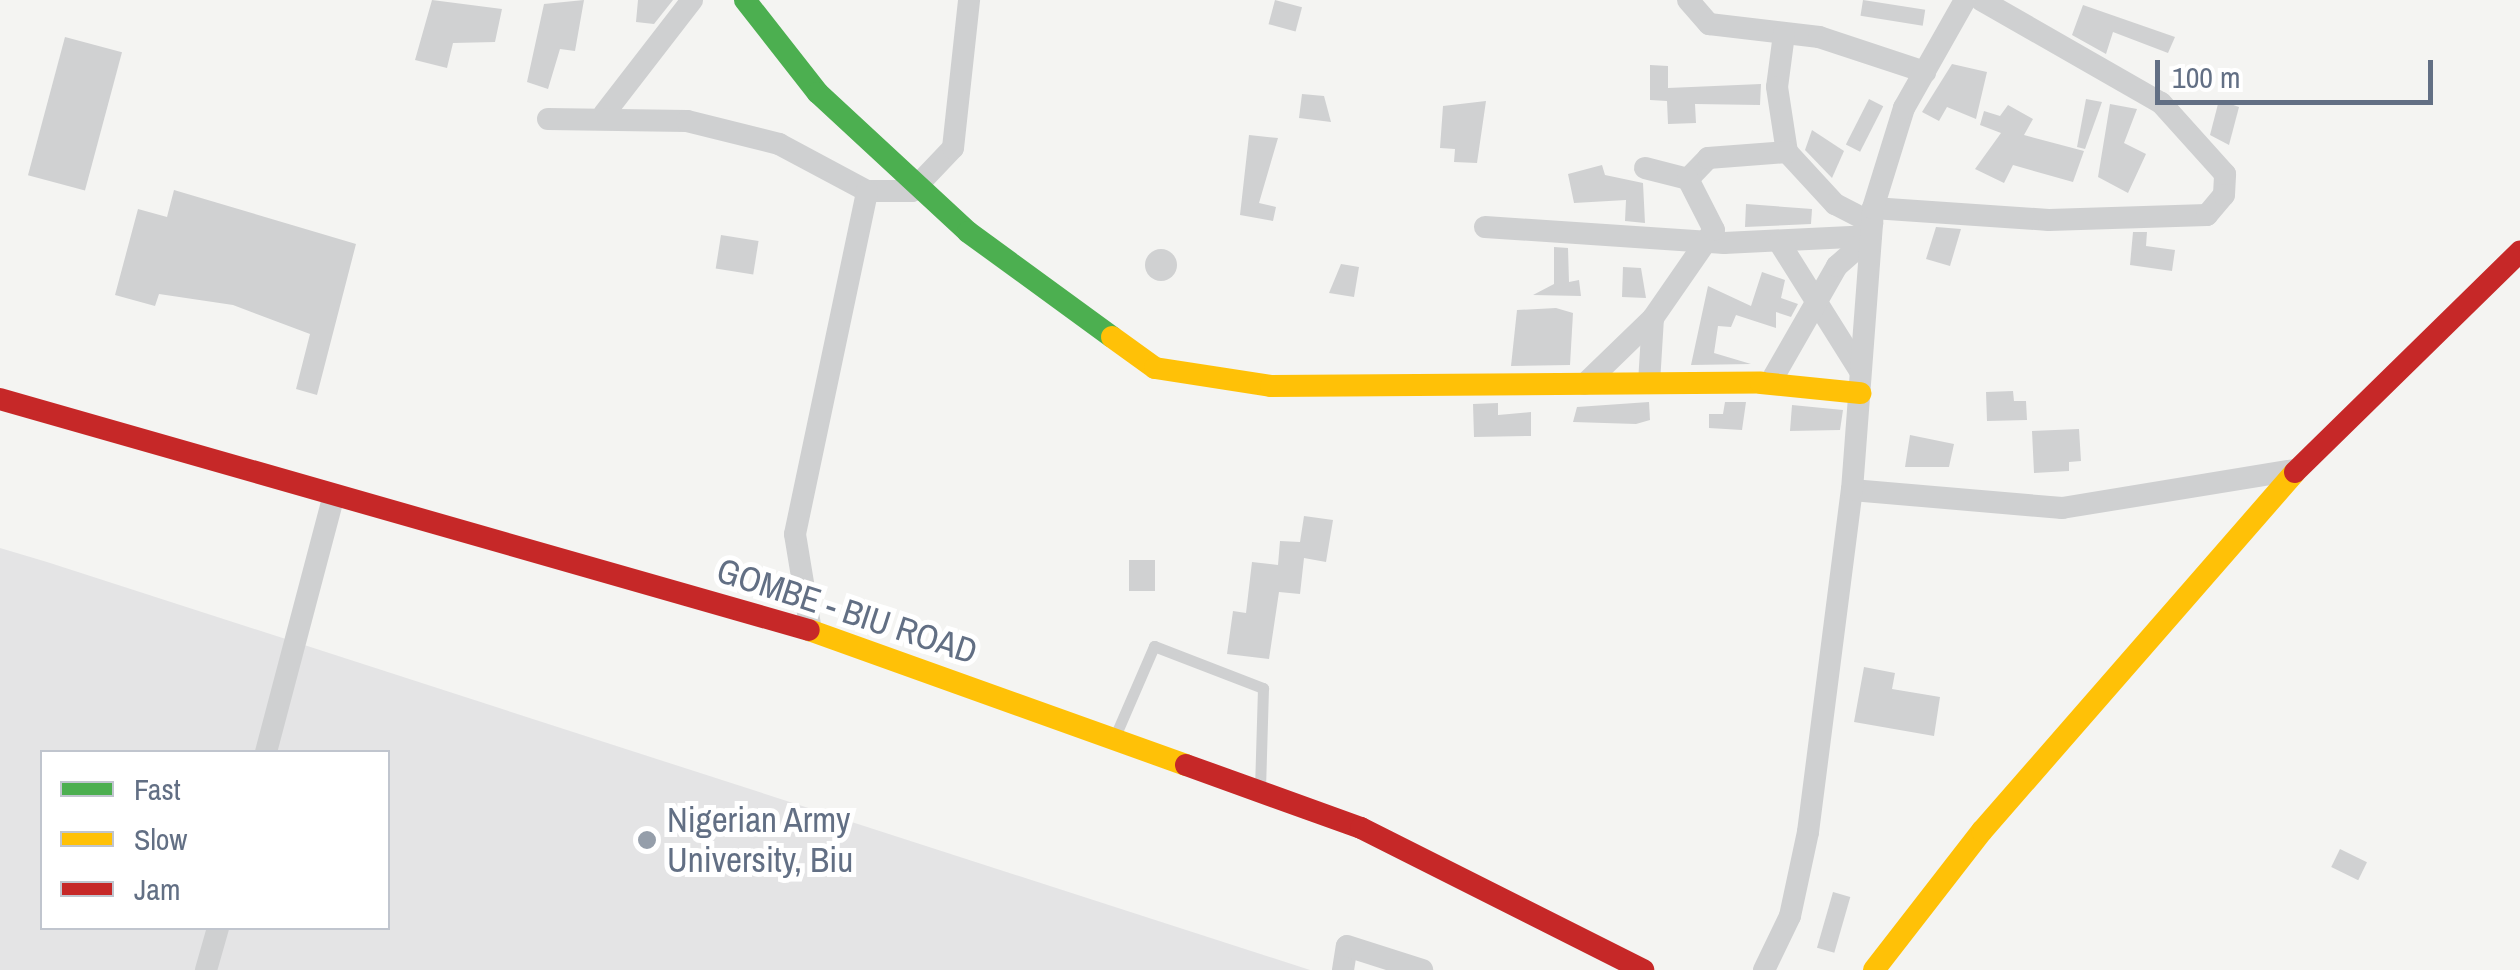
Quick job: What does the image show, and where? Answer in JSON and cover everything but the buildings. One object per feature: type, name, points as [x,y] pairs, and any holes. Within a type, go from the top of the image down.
[{"type":"main road","points":[[745,0],[818,93],[968,232],[1156,368],[1271,386],[1860,382]]},
{"type":"main road","points":[[1874,970],[1982,832],[2298,469],[2520,252]]},
{"type":"main road","name":"GOMBE - BIU ROAD","points":[[0,399],[332,499],[812,631],[1362,828],[1643,970]]},
{"type":"street","points":[[604,114],[692,0]]},
{"type":"street","points":[[548,119],[648,114],[779,144],[867,191],[921,185],[953,148],[970,0]]},
{"type":"street","points":[[1688,0],[1710,24],[1784,34],[1925,72]]},
{"type":"street","points":[[1764,970],[1790,916],[1808,832],[1852,490],[1872,222],[1884,158],[1965,0]]},
{"type":"street","points":[[1485,227],[1710,242],[1779,242],[1872,222],[2207,215],[2224,194],[2225,174],[2162,103],[1981,0]]},
{"type":"street","points":[[1784,34],[1777,87],[1787,152],[1836,204],[1872,222]]},
{"type":"street","points":[[1688,179],[1708,158],[1787,152]]},
{"type":"street","points":[[1586,384],[1653,318],[1710,242],[1710,210],[1688,179],[1645,168]]},
{"type":"street","points":[[812,631],[795,534],[867,191]]},
{"type":"street","points":[[1770,383],[1818,298],[1872,222]]},
{"type":"street","points":[[1779,242],[1818,298],[1860,382]]},
{"type":"street","points":[[1649,383],[1653,318]]},
{"type":"street","points":[[1852,490],[2062,508],[2298,469]]},
{"type":"street","points":[[267,750],[332,499]]},
{"type":"street","points":[[206,970],[217,930]]},
{"type":"street","points":[[1345,958],[1422,970]]},
{"type":"lane","points":[[1115,737],[1154,646],[1263,688],[1260,791]]},
{"type":"shaded area","name":"Nigerian Army University, Biu","points":[[0,548],[47,562],[1310,970],[0,970]]},
{"type":"traffic: fast","points":[[745,0],[818,93],[968,232],[1112,337]]},
{"type":"traffic: slow","points":[[1112,337],[1155,368],[1271,386],[1761,383],[1860,393]]},
{"type":"traffic: slow","points":[[1874,970],[1982,831],[2295,472]]},
{"type":"traffic: slow","points":[[809,630],[1186,765]]},
{"type":"traffic: jam","points":[[2295,472],[2520,252]]},
{"type":"traffic: jam","points":[[0,399],[809,630]]},
{"type":"traffic: jam","points":[[1186,765],[1361,828],[1643,970]]},
{"type":"place","name":"Nigerian Army University, Biu","points":[[647,840]]}]
